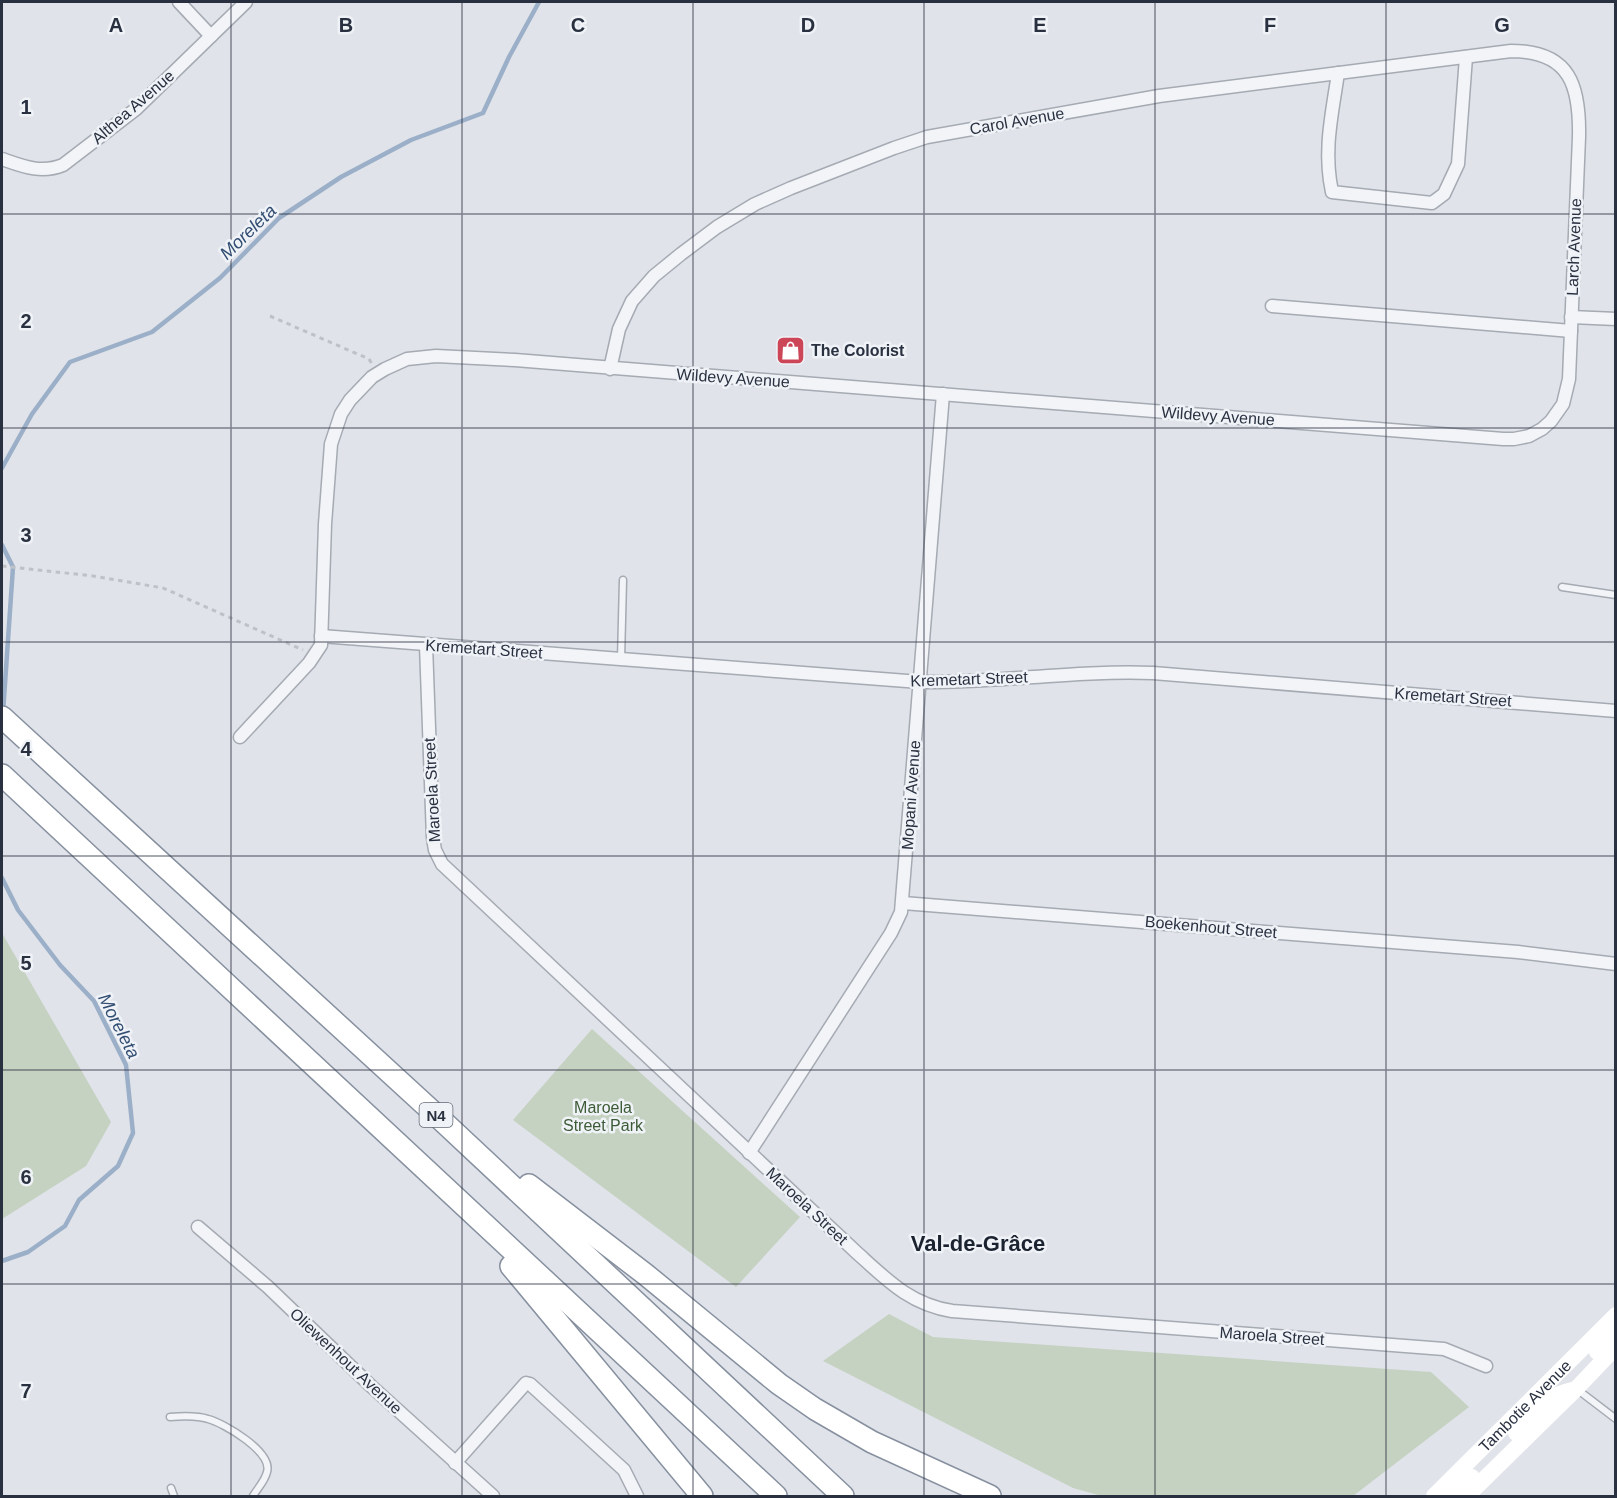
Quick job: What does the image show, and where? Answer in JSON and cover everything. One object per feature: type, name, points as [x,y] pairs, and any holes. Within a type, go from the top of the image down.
[{"type":"highway","name":"N4","points":[[2,717],[435,1114],[843,1497]]},
{"type":"highway","points":[[2,775],[776,1497]]},
{"type":"highway","points":[[435,1114],[645,1274],[779,1384],[815,1409],[872,1442],[990,1497]]},
{"type":"highway","points":[[458,1201],[702,1497]]},
{"type":"main road","name":"Tambotie Avenue","points":[[1434,1497],[1616,1315]]},
{"type":"main road","points":[[1451,1497],[1549,1399],[1564,1391],[1576,1389],[1588,1362],[1616,1332]]},
{"type":"main road","name":"Tambotie Avenue","points":[[1467,1497],[1616,1347]]},
{"type":"street","points":[[179,2],[211,36]]},
{"type":"street","name":"Althea Avenue","points":[[2,159],[31,169],[45,170],[63,165],[136,109],[246,2]]},
{"type":"street","name":"Carol Avenue","points":[[610,369],[622,319],[632,301],[642,287],[672,261],[717,227],[755,204],[886,151],[927,138],[1159,96],[1518,51]]},
{"type":"street","name":"Larch Avenue","points":[[1503,439],[1521,438],[1535,433],[1551,421],[1560,410],[1567,390],[1579,137],[1576,93],[1566,72],[1550,59],[1532,52],[1518,51]]},
{"type":"street","points":[[1338,73],[1328,136],[1327,170],[1332,192],[1432,203],[1444,194],[1458,164],[1466,57]]},
{"type":"street","points":[[1272,306],[1571,331]]},
{"type":"street","points":[[1571,317],[1616,319]]},
{"type":"street","name":"Wildevy Avenue","points":[[240,737],[316,655],[321,645],[325,524],[331,444],[335,426],[350,400],[372,377],[399,362],[416,357],[436,356],[943,394],[1503,439]]},
{"type":"street","name":"Mopani Avenue","points":[[750,1153],[891,933],[899,918],[903,903],[943,394]]},
{"type":"street","name":"Kremetart Street","points":[[321,636],[920,682],[980,681],[1086,672],[1141,672],[1616,711]]},
{"type":"street","name":"Maroela Street","points":[[426,645],[432,824],[435,850],[439,861],[448,872],[750,1153],[888,1280],[917,1302],[933,1308],[952,1311],[1438,1349],[1486,1366]]},
{"type":"street","name":"Boekenhout Street","points":[[903,903],[1518,952],[1616,964]]},
{"type":"street","name":"Boekenhout Street","points":[[1518,952],[1616,955]]},
{"type":"street","name":"Oliewenhout Avenue","points":[[198,1227],[268,1287],[493,1497]]},
{"type":"street","points":[[455,1463],[526,1383],[531,1384],[624,1470],[636,1497]]},
{"type":"lane","points":[[621,659],[623,580]]},
{"type":"lane","points":[[1562,587],[1616,594]]},
{"type":"lane","points":[[1576,1389],[1616,1419]]},
{"type":"lane","points":[[170,1417],[208,1419],[254,1446],[264,1457],[268,1467],[253,1497]]},
{"type":"lane","points":[[171,1488],[174,1497]]},
{"type":"path","points":[[270,316],[369,359],[379,372]]},
{"type":"path","points":[[2,566],[34,568],[163,588],[304,651]]},
{"type":"green space","points":[[2,933],[111,1122],[86,1166],[2,1219]]},
{"type":"green space","name":"Maroela Street Park","points":[[592,1029],[800,1217],[736,1287],[513,1120]]},
{"type":"green space","points":[[889,1314],[933,1337],[1431,1372],[1469,1407],[1353,1496],[1102,1496],[1073,1488],[823,1361]]},
{"type":"waterway","name":"Moreleta","points":[[2,468],[32,414],[70,362],[152,332],[220,278],[279,218],[341,177],[411,140],[483,113],[509,57],[539,2]]},
{"type":"waterway","name":"Moreleta","points":[[2,545],[13,567],[3,713]]},
{"type":"waterway","name":"Moreleta","points":[[2,878],[18,910],[60,965],[94,1001],[126,1065],[133,1133],[118,1166],[79,1200],[65,1226],[28,1252],[2,1261]]},
{"type":"place","name":"The Colorist","points":[[790,350]]},
{"type":"district","name":"Val-de-Grâce","points":[[978,1243]]}]
